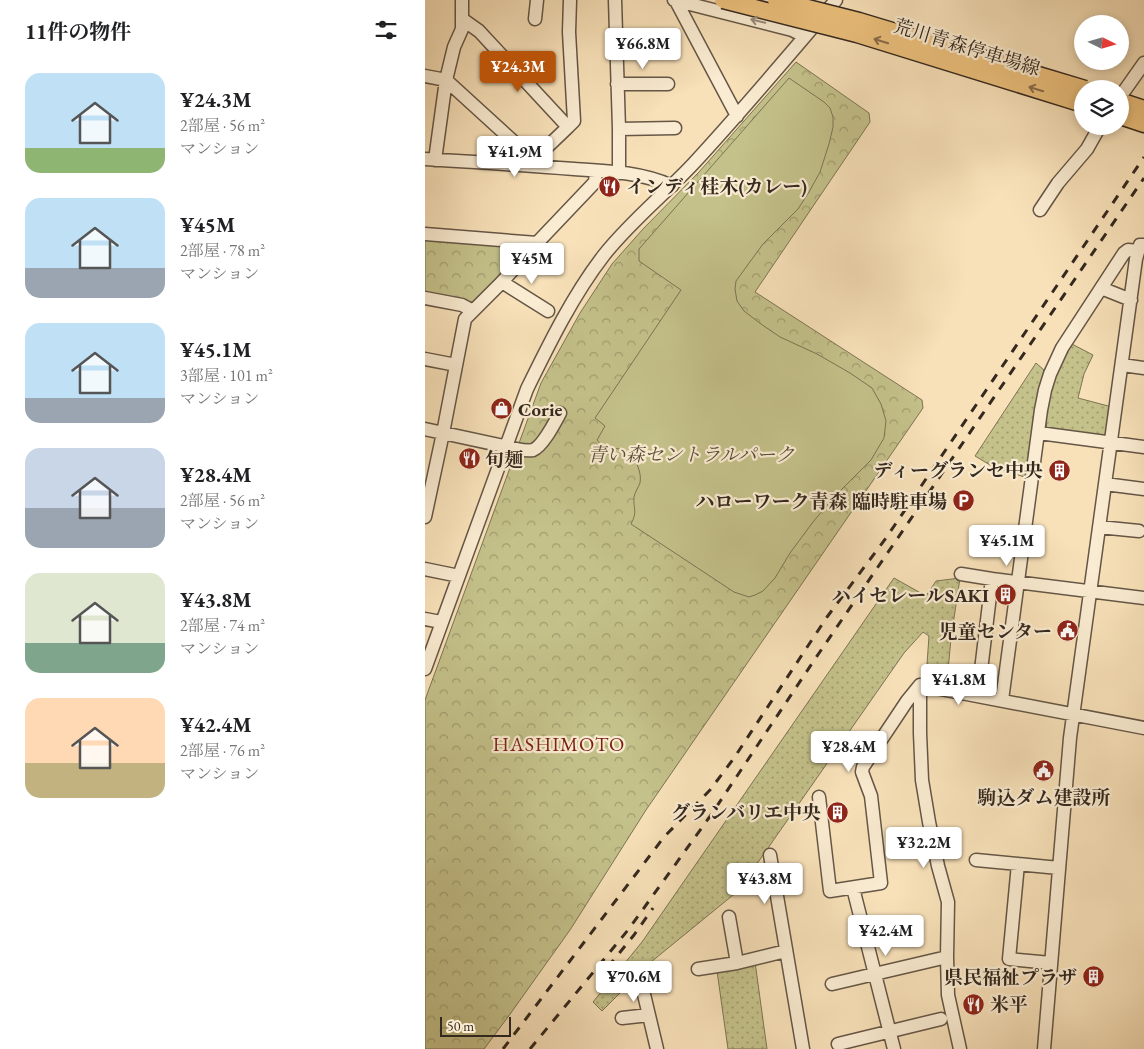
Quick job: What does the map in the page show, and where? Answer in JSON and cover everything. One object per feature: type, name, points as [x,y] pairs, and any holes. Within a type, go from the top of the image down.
[{"type":"main road","name":"荒川青森停車場線","points":[[723,0],[857,34],[1074,101]]},
{"type":"main road","name":"荒川青森停車場線","points":[[776,0],[859,21],[1074,86]]},
{"type":"main road","points":[[1129,104],[1144,109]]},
{"type":"main road","points":[[1129,119],[1144,124]]},
{"type":"street","points":[[462,0],[461,29],[454,47],[446,80],[430,160],[596,170],[653,179],[672,186]]},
{"type":"street","points":[[535,19],[537,0]]},
{"type":"street","points":[[541,166],[545,149],[575,121],[569,32],[570,0]]},
{"type":"street","points":[[615,0],[619,173]]},
{"type":"street","points":[[675,0],[792,30],[805,36]]},
{"type":"street","points":[[675,0],[737,116]]},
{"type":"street","points":[[425,668],[527,389],[544,355],[586,282],[626,230],[672,186],[737,116],[836,0]]},
{"type":"street","points":[[462,19],[479,31],[568,127]]},
{"type":"street","points":[[1129,84],[1144,63]]},
{"type":"street","points":[[425,76],[446,80],[514,142]]},
{"type":"street","points":[[617,84],[668,84]]},
{"type":"street","points":[[619,129],[675,128]]},
{"type":"street","points":[[1040,210],[1096,135]]},
{"type":"street","points":[[425,517],[428,490],[443,433],[465,319],[595,182],[596,170]]},
{"type":"street","points":[[425,234],[537,243]]},
{"type":"street","points":[[1002,700],[1045,390],[1062,348],[1124,253],[1128,250],[1141,248],[1131,300],[1068,761],[1044,1049]]},
{"type":"street","points":[[502,282],[548,311]]},
{"type":"street","points":[[1101,288],[1131,300]]},
{"type":"street","points":[[425,298],[462,305],[473,311]]},
{"type":"street","points":[[425,359],[456,365]]},
{"type":"street","points":[[1122,365],[1144,368]]},
{"type":"street","points":[[425,430],[525,450],[534,450],[541,445],[560,413]]},
{"type":"street","points":[[1039,433],[1144,447]]},
{"type":"street","points":[[1105,484],[1144,489]]},
{"type":"street","points":[[1099,527],[1139,531]]},
{"type":"street","points":[[425,569],[459,576]]},
{"type":"street","points":[[961,574],[1144,598]]},
{"type":"street","points":[[978,695],[992,579]]},
{"type":"street","points":[[425,619],[441,622]]},
{"type":"street","points":[[920,685],[1144,728]]},
{"type":"street","points":[[819,797],[830,891],[881,883],[871,796],[862,772],[863,767],[907,701],[920,685]]},
{"type":"street","points":[[920,685],[922,780],[938,866],[948,902],[948,995],[949,1007],[960,1049]]},
{"type":"street","points":[[771,855],[803,1049]]},
{"type":"street","points":[[976,860],[1059,868]]},
{"type":"street","points":[[1018,864],[1009,959],[1051,963]]},
{"type":"street","points":[[853,888],[894,1049]]},
{"type":"street","points":[[729,917],[737,962]]},
{"type":"street","points":[[698,969],[786,951]]},
{"type":"street","points":[[832,984],[947,957]]},
{"type":"street","points":[[642,986],[657,1049]]},
{"type":"street","points":[[622,1018],[649,1015]]},
{"type":"street","points":[[838,1044],[941,1019]]},
{"type":"green space","name":"青い森セントラルパーク","points":[[796,62],[869,113],[870,122],[755,292],[922,400],[923,408],[646,810],[570,930],[484,1049],[425,1049],[425,700],[541,383],[580,313],[612,264],[643,229],[699,172]]},
{"type":"green space","points":[[789,78],[830,108],[833,117],[833,127],[820,172],[809,192],[798,209],[763,244],[736,281],[737,301],[744,311],[780,337],[817,354],[872,388],[881,404],[886,421],[884,438],[871,460],[834,497],[813,522],[790,553],[775,578],[763,591],[749,597],[734,592],[631,524],[635,513],[634,497],[640,483],[639,469],[630,453],[622,449],[605,449],[597,440],[605,426],[595,418],[681,290],[639,261],[639,249]]},
{"type":"green space","points":[[425,237],[520,245],[522,252],[472,302],[425,294]]},
{"type":"green space","points":[[1070,343],[1093,355],[1084,374],[1078,398],[1112,407],[1106,437],[1047,429],[1045,411],[1055,377]]},
{"type":"green space","points":[[1036,363],[1044,370],[1037,402],[1027,478],[990,465],[975,456]]},
{"type":"green space","points":[[894,578],[926,596],[936,581],[960,578],[947,682],[926,678],[929,636],[923,632],[904,653],[738,891],[651,962],[602,1011],[593,1002],[642,942]]},
{"type":"green space","points":[[755,962],[767,1049],[728,1049],[717,971]]},
{"type":"railway","points":[[503,1049],[664,837],[710,790],[734,758],[827,617],[886,538],[1144,157]]},
{"type":"railway","points":[[530,1049],[628,930],[711,815],[815,659],[1144,178]]},
{"type":"railway","points":[[608,967],[653,908]]},
{"type":"place","name":"インディ桂木(カレー)","points":[[610,186]]},
{"type":"place","name":"Corie","points":[[502,409]]},
{"type":"place","name":"旬麺","points":[[469,459]]},
{"type":"place","name":"ディーグランセ中央","points":[[1059,470]]},
{"type":"place","name":"ハローワーク青森 臨時駐車場","points":[[963,501]]},
{"type":"place","name":"ハイセレールSAKI","points":[[1005,595]]},
{"type":"place","name":"児童センター","points":[[1068,631]]},
{"type":"place","name":"駒込ダム建設所","points":[[1044,771]]},
{"type":"place","name":"グランバリエ中央","points":[[837,812]]},
{"type":"place","name":"県民福祉プラザ","points":[[1093,977]]},
{"type":"place","name":"米平","points":[[974,1004]]},
{"type":"district","name":"HASHIMOTO","points":[[559,744]]}]
